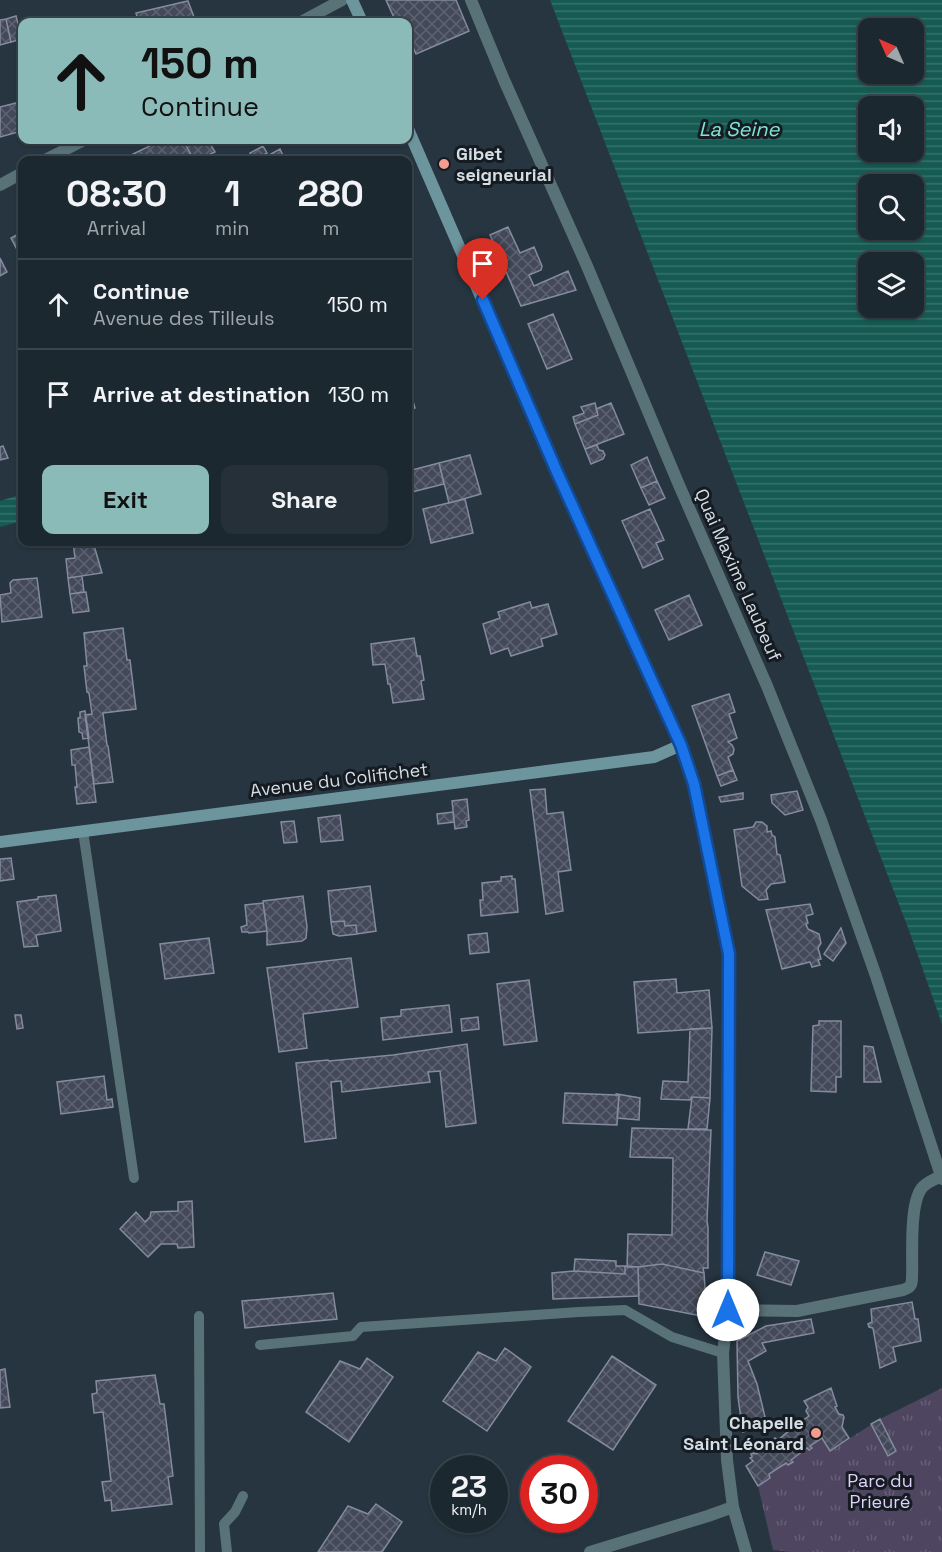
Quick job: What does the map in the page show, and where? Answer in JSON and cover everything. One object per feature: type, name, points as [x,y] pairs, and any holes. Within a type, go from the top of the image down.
[{"type":"main road","points":[[352,0],[360,18]]},
{"type":"main road","points":[[412,138],[557,472],[681,745]]},
{"type":"main road","name":"Avenue du Colifichet","points":[[0,842],[654,757],[681,745]]},
{"type":"street","points":[[308,18],[342,0]]},
{"type":"street","name":"Quai Maxime Laubeuf","points":[[471,0],[767,686],[817,809],[876,976],[941,1178]]},
{"type":"street","points":[[53,156],[76,144]]},
{"type":"street","points":[[0,185],[18,175]]},
{"type":"street","points":[[681,745],[694,784],[729,954],[728,1310],[723,1353],[727,1460],[734,1507],[746,1552]]},
{"type":"street","points":[[728,1310],[797,1311],[909,1288],[912,1284],[915,1204],[920,1191],[926,1184],[941,1178]]},
{"type":"street","points":[[590,1552],[734,1507]]},
{"type":"lane","points":[[83,831],[134,1178]]},
{"type":"lane","points":[[260,1346],[353,1336],[361,1327],[625,1310],[672,1337],[723,1353]]},
{"type":"lane","points":[[198,1316],[201,1552]]},
{"type":"lane","points":[[227,1552],[224,1524],[236,1512],[243,1496]]},
{"type":"green space","name":"Parc du Prieuré","points":[[942,1388],[942,1552],[773,1550],[758,1486],[769,1478],[769,1474],[786,1463],[792,1462],[791,1460],[807,1448],[809,1450],[812,1448],[810,1446],[822,1438],[830,1451],[880,1419]]},
{"type":"water","name":"La Seine","points":[[550,0],[942,0],[942,1024],[910,933]]},
{"type":"water","points":[[18,495],[18,522],[0,527],[0,501]]},
{"type":"building","points":[[386,0],[456,0],[469,31],[416,54],[412,45],[412,18],[394,18]]},
{"type":"building","points":[[188,1],[194,17],[137,18],[136,13]]},
{"type":"building","points":[[16,16],[18,40],[11,42],[6,19]]},
{"type":"building","points":[[6,19],[11,42],[0,45],[0,20]]},
{"type":"building","points":[[18,102],[18,132],[0,137],[0,107]]},
{"type":"building","points":[[154,144],[185,144],[192,156],[134,156],[133,154]]},
{"type":"building","points":[[185,144],[210,144],[215,152],[206,156],[192,156]]},
{"type":"building","points":[[263,146],[267,153],[261,156],[252,156],[250,153]]},
{"type":"building","points":[[280,149],[283,156],[270,156]]},
{"type":"building","points":[[508,227],[520,253],[534,247],[542,266],[541,270],[529,275],[534,286],[568,271],[576,290],[521,306],[490,235]]},
{"type":"building","points":[[18,234],[18,251],[11,238]]},
{"type":"building","points":[[0,258],[7,272],[0,276]]},
{"type":"building","points":[[553,314],[572,359],[547,369],[528,324]]},
{"type":"building","points":[[595,403],[598,415],[575,424],[573,417],[584,413],[581,407]]},
{"type":"building","points":[[611,403],[624,434],[585,449],[575,424],[598,415],[596,409]]},
{"type":"building","points":[[597,445],[605,455],[603,459],[591,464],[585,449]]},
{"type":"building","points":[[3,446],[8,458],[0,460],[0,447]]},
{"type":"building","points":[[470,455],[481,494],[449,503],[439,463]]},
{"type":"building","points":[[647,457],[657,481],[641,488],[631,465]]},
{"type":"building","points":[[439,463],[444,484],[412,492],[412,470]]},
{"type":"building","points":[[657,481],[665,498],[649,505],[641,488]]},
{"type":"building","points":[[465,499],[473,533],[431,543],[423,509]]},
{"type":"building","points":[[650,509],[664,540],[656,543],[663,559],[643,568],[622,521]]},
{"type":"building","points":[[74,546],[94,546],[102,573],[68,578],[66,559],[75,558]]},
{"type":"building","points":[[82,576],[84,592],[70,594],[68,578]]},
{"type":"building","points":[[37,578],[42,617],[2,622],[0,595],[11,593],[10,583],[13,580]]},
{"type":"building","points":[[86,592],[89,611],[73,613],[70,594]]},
{"type":"building","points":[[689,595],[702,625],[669,640],[655,610]]},
{"type":"building","points":[[530,602],[532,608],[548,604],[557,634],[541,639],[543,646],[511,656],[508,648],[491,654],[483,624],[500,618],[498,612]]},
{"type":"building","points":[[123,628],[127,660],[130,660],[136,709],[103,713],[113,782],[94,784],[85,715],[92,714],[84,666],[87,666],[84,633]]},
{"type":"building","points":[[414,638],[424,680],[421,681],[424,699],[393,703],[385,664],[373,665],[371,644]]},
{"type":"building","points":[[729,694],[735,712],[729,714],[737,738],[728,742],[734,749],[733,754],[728,757],[733,770],[717,776],[692,706]]},
{"type":"building","points":[[85,711],[89,738],[83,739],[82,733],[79,732],[78,718],[80,718],[80,712]]},
{"type":"building","points":[[89,747],[96,802],[77,804],[75,765],[72,765],[71,750]]},
{"type":"building","points":[[733,770],[737,780],[721,786],[717,776]]},
{"type":"building","points":[[545,789],[547,814],[563,812],[571,870],[558,872],[563,911],[546,914],[530,790]]},
{"type":"building","points":[[797,791],[803,810],[785,815],[772,803],[771,795]]},
{"type":"building","points":[[743,793],[743,799],[721,802],[719,797]]},
{"type":"building","points":[[467,799],[469,820],[466,821],[467,827],[455,829],[452,801]]},
{"type":"building","points":[[453,812],[454,822],[438,824],[437,814]]},
{"type":"building","points":[[340,815],[343,840],[321,842],[318,818]]},
{"type":"building","points":[[294,821],[297,842],[284,843],[281,822]]},
{"type":"building","points":[[756,822],[762,822],[767,826],[767,832],[771,831],[775,837],[785,882],[771,884],[766,890],[768,899],[759,900],[742,886],[734,830],[753,827]]},
{"type":"building","points":[[11,858],[14,879],[0,881],[0,859]]},
{"type":"building","points":[[512,876],[512,879],[515,879],[518,912],[481,916],[482,883],[501,881],[501,877]]},
{"type":"building","points":[[370,886],[376,931],[357,934],[356,925],[345,926],[344,921],[331,922],[328,891]]},
{"type":"building","points":[[56,895],[61,931],[36,935],[38,946],[24,947],[17,902]]},
{"type":"building","points":[[303,896],[306,938],[302,941],[267,945],[263,901]]},
{"type":"building","points":[[263,903],[267,931],[242,932],[241,927],[247,925],[245,905]]},
{"type":"building","points":[[810,904],[813,914],[806,916],[808,923],[806,924],[808,929],[819,934],[821,943],[818,948],[821,959],[818,960],[820,965],[812,967],[810,962],[782,969],[766,910]]},
{"type":"building","points":[[344,921],[345,926],[356,925],[357,934],[339,936],[333,934],[331,922]]},
{"type":"building","points":[[841,928],[846,943],[833,961],[824,954]]},
{"type":"building","points":[[487,933],[489,952],[470,954],[468,935]]},
{"type":"building","points":[[209,938],[214,973],[165,979],[160,944]]},
{"type":"building","points":[[351,958],[358,1007],[303,1014],[307,1048],[279,1052],[267,968]]},
{"type":"building","points":[[676,979],[677,993],[709,990],[712,1028],[638,1033],[634,982]]},
{"type":"building","points":[[529,980],[537,1041],[504,1045],[497,984]]},
{"type":"building","points":[[449,1005],[452,1032],[383,1040],[381,1018],[401,1016],[401,1010]]},
{"type":"building","points":[[15,1015],[21,1015],[23,1028],[17,1029]]},
{"type":"building","points":[[478,1017],[479,1029],[462,1031],[461,1019]]},
{"type":"building","points":[[819,1021],[841,1021],[841,1077],[836,1077],[836,1092],[811,1091],[813,1026],[819,1025]]},
{"type":"building","points":[[712,1028],[710,1098],[661,1099],[663,1081],[688,1082],[690,1029]]},
{"type":"building","points":[[467,1044],[476,1123],[446,1127],[440,1071],[428,1072],[430,1082],[342,1092],[341,1081],[331,1082],[336,1138],[305,1142],[296,1063],[393,1055]]},
{"type":"building","points":[[864,1046],[873,1047],[881,1082],[864,1082]]},
{"type":"building","points":[[104,1076],[107,1100],[112,1099],[113,1107],[61,1114],[57,1082]]},
{"type":"building","points":[[565,1093],[619,1096],[617,1125],[563,1123]]},
{"type":"building","points":[[617,1094],[640,1098],[639,1120],[617,1118],[619,1096]]},
{"type":"building","points":[[692,1097],[710,1098],[707,1129],[688,1129]]},
{"type":"building","points":[[632,1128],[711,1130],[707,1221],[708,1268],[703,1268],[704,1273],[662,1264],[627,1267],[628,1234],[672,1235],[673,1158],[630,1157]]},
{"type":"building","points":[[192,1201],[194,1247],[178,1248],[177,1244],[161,1244],[148,1257],[120,1229],[136,1212],[145,1222],[151,1212],[178,1211],[178,1202]]},
{"type":"building","points":[[765,1252],[799,1261],[791,1285],[757,1275]]},
{"type":"building","points":[[575,1259],[616,1261],[616,1266],[625,1266],[625,1274],[574,1271]]},
{"type":"building","points":[[662,1264],[704,1273],[707,1317],[639,1304],[638,1267]]},
{"type":"building","points":[[625,1266],[638,1267],[639,1296],[553,1299],[552,1273],[574,1271],[625,1274]]},
{"type":"building","points":[[333,1293],[337,1319],[245,1328],[242,1301]]},
{"type":"building","points":[[912,1302],[915,1319],[918,1319],[921,1341],[893,1347],[896,1361],[880,1368],[873,1328],[868,1324],[872,1322],[871,1309]]},
{"type":"building","points":[[811,1319],[814,1333],[762,1343],[766,1351],[748,1361],[757,1384],[765,1417],[742,1426],[738,1397],[737,1341],[766,1326]]},
{"type":"building","points":[[505,1348],[531,1367],[487,1431],[443,1401],[478,1352],[496,1361]]},
{"type":"building","points":[[612,1356],[656,1385],[613,1450],[568,1421]]},
{"type":"building","points":[[367,1358],[393,1377],[349,1442],[306,1412],[340,1361],[360,1369]]},
{"type":"building","points":[[5,1369],[10,1407],[0,1408],[0,1370]]},
{"type":"building","points":[[155,1375],[160,1404],[164,1404],[173,1476],[168,1477],[172,1504],[112,1511],[111,1500],[105,1501],[102,1482],[111,1481],[103,1412],[94,1413],[92,1394],[97,1393],[96,1381]]},
{"type":"building","name":"Chapelle Saint Léonard","points":[[831,1388],[837,1406],[835,1407],[844,1417],[842,1427],[849,1438],[830,1451],[822,1438],[810,1446],[812,1448],[809,1450],[807,1448],[791,1460],[793,1462],[788,1465],[786,1463],[769,1474],[770,1478],[758,1486],[746,1466],[753,1461],[750,1458],[751,1454],[756,1454],[774,1443],[772,1441],[775,1438],[778,1440],[792,1428],[788,1422],[792,1419],[796,1425],[809,1416],[806,1411],[808,1407],[804,1401]]},
{"type":"building","points":[[880,1419],[896,1451],[888,1456],[871,1424]]},
{"type":"building","points":[[758,1421],[759,1426],[743,1432],[742,1426]]},
{"type":"building","points":[[376,1504],[402,1522],[382,1552],[318,1552],[348,1506],[368,1514]]},
{"type":"place","name":"Gibet seigneurial","points":[[444,164]]},
{"type":"place","name":"Chapelle Saint Léonard","points":[[816,1433]]},
{"type":"route","points":[[483,300],[557,472],[681,745],[694,784],[729,954],[728,1310]]}]
